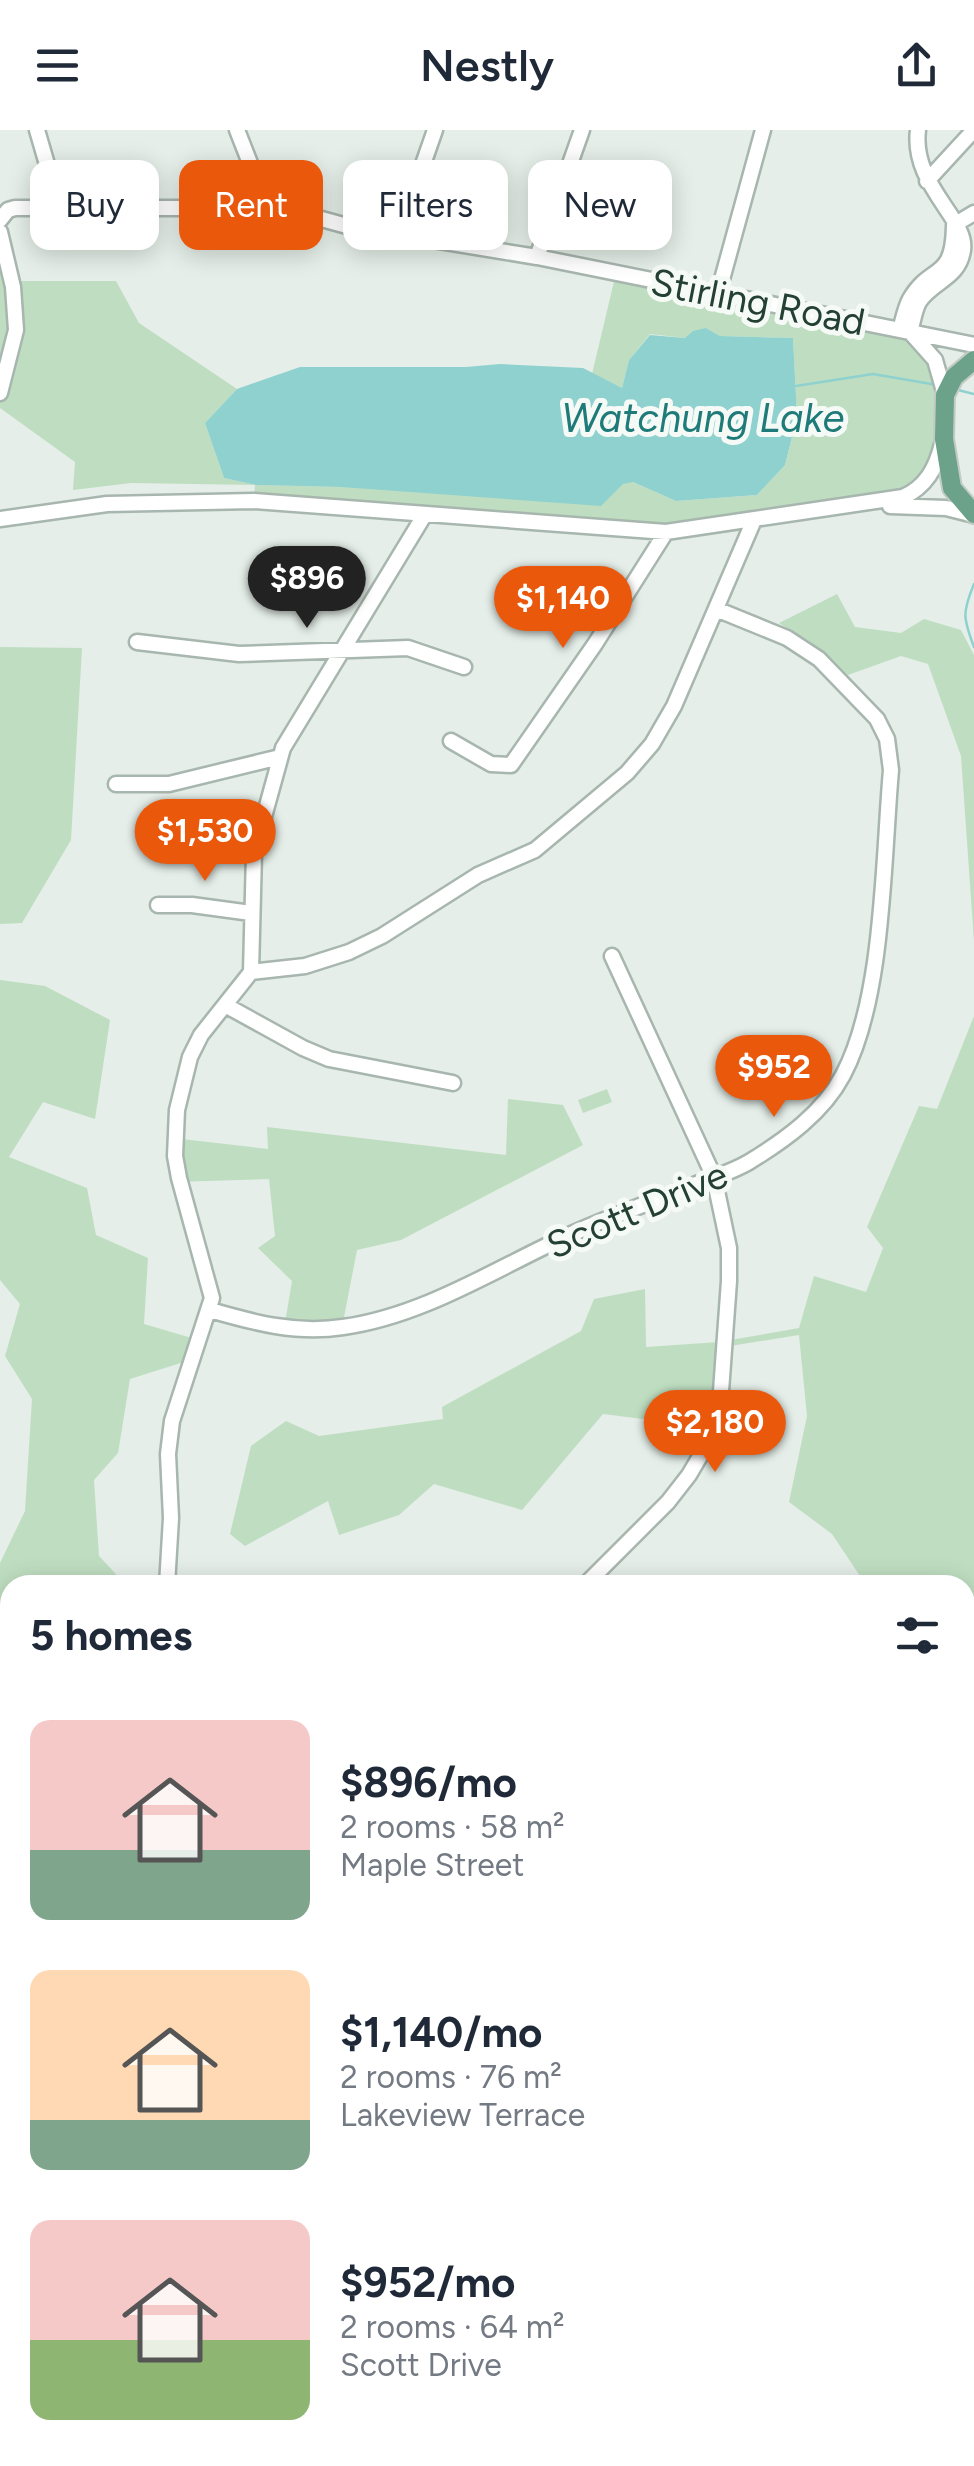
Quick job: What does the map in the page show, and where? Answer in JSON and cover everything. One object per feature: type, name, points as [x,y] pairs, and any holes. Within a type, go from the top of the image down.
[{"type":"main road","points":[[974,360],[946,385],[944,439],[952,488],[974,514]]},
{"type":"street","points":[[37,130],[46,160]]},
{"type":"street","points":[[237,130],[247,160]]},
{"type":"street","points":[[425,160],[435,130]]},
{"type":"street","points":[[537,257],[582,130]]},
{"type":"street","points":[[718,294],[763,130]]},
{"type":"street","points":[[905,331],[918,304],[950,276],[960,261],[963,238],[927,181],[916,155],[918,130]]},
{"type":"street","points":[[927,181],[974,130]]},
{"type":"street","points":[[0,220],[8,210],[30,208]]},
{"type":"street","points":[[954,225],[974,213]]},
{"type":"street","points":[[0,232],[13,288],[16,330],[0,393]]},
{"type":"street","name":"Stirling Road","points":[[497,250],[974,345]]},
{"type":"street","name":"Stirling Road","points":[[905,331],[930,352],[946,385]]},
{"type":"street","points":[[930,352],[940,337]]},
{"type":"street","points":[[0,519],[108,504],[254,501],[666,532],[903,497],[921,486],[935,468],[944,439]]},
{"type":"street","points":[[869,504],[946,508],[974,514]]},
{"type":"street","points":[[168,1575],[171,1530],[168,1454],[172,1421],[210,1310],[212,1290],[178,1178],[174,1137],[190,1058],[201,1035],[251,972],[254,853],[280,757],[425,514]]},
{"type":"street","points":[[251,972],[305,966],[349,952],[414,919],[478,874],[523,857],[628,773],[652,744],[674,706],[754,520]]},
{"type":"street","points":[[451,741],[491,764],[511,765],[666,532]]},
{"type":"street","name":"Scott Drive","points":[[210,1310],[263,1326],[296,1330],[364,1323],[428,1302],[568,1236],[744,1165],[792,1134],[824,1102],[842,1077],[862,1030],[874,962],[891,770],[888,739],[877,719],[818,659],[788,638],[716,610]]},
{"type":"street","points":[[136,642],[239,654],[408,648],[464,666]]},
{"type":"street","points":[[116,784],[169,784],[280,757]]},
{"type":"street","points":[[158,904],[192,904],[251,914]]},
{"type":"street","points":[[596,1575],[668,1502],[700,1460],[720,1405],[727,1309],[728,1248],[714,1177],[612,956]]},
{"type":"street","points":[[224,1005],[329,1059],[453,1084]]},
{"type":"green space","points":[[0,213],[9,281],[116,281],[139,323],[237,389],[205,423],[224,478],[256,485],[341,487],[633,482],[676,501],[757,495],[785,465],[797,417],[793,338],[720,336],[706,328],[685,338],[650,334],[629,360],[622,388],[592,374],[616,273],[910,332],[935,360],[944,439],[916,491],[666,532],[254,501],[255,485],[131,483],[73,490],[75,462],[0,408]]},
{"type":"green space","points":[[837,594],[855,627],[901,633],[924,619],[961,630],[974,655],[974,941],[961,756],[928,664],[901,656],[848,675],[779,623]]},
{"type":"green space","points":[[0,647],[82,648],[71,840],[22,923],[0,924]]},
{"type":"green space","points":[[0,980],[45,986],[110,1020],[95,1119],[43,1102],[9,1157],[87,1188],[96,1235],[148,1258],[144,1324],[195,1339],[187,1361],[130,1379],[118,1453],[94,1480],[99,1556],[117,1575],[0,1575],[0,1563],[25,1511],[32,1399],[5,1356],[20,1304],[0,1280]]},
{"type":"green space","points":[[974,1016],[974,1575],[859,1575],[832,1534],[789,1502],[807,1416],[799,1335],[718,1348],[713,1408],[700,1442],[659,1421],[603,1414],[522,1510],[434,1484],[399,1515],[339,1535],[328,1501],[245,1546],[230,1534],[251,1446],[286,1421],[319,1436],[443,1419],[442,1407],[581,1331],[594,1299],[645,1289],[646,1347],[719,1342],[799,1328],[814,1276],[866,1292],[883,1248],[867,1227],[919,1106],[937,1109]]},
{"type":"green space","points":[[607,1089],[612,1102],[583,1113],[578,1100]]},
{"type":"green space","points":[[508,1099],[563,1105],[583,1145],[401,1240],[357,1250],[341,1333],[283,1335],[292,1281],[258,1248],[275,1236],[269,1179],[173,1182],[173,1138],[268,1149],[267,1127],[506,1155]]},
{"type":"water","name":"Watchung Lake","points":[[706,328],[720,336],[793,338],[797,417],[785,465],[757,495],[676,501],[633,482],[623,484],[601,506],[341,487],[256,485],[224,478],[205,423],[237,389],[300,367],[500,364],[583,368],[622,388],[629,360],[650,335],[685,338]]},
{"type":"waterway","points":[[796,386],[873,374],[937,385]]},
{"type":"waterway","points":[[954,389],[974,394]]},
{"type":"waterway","points":[[974,584],[965,615],[974,647]]}]
